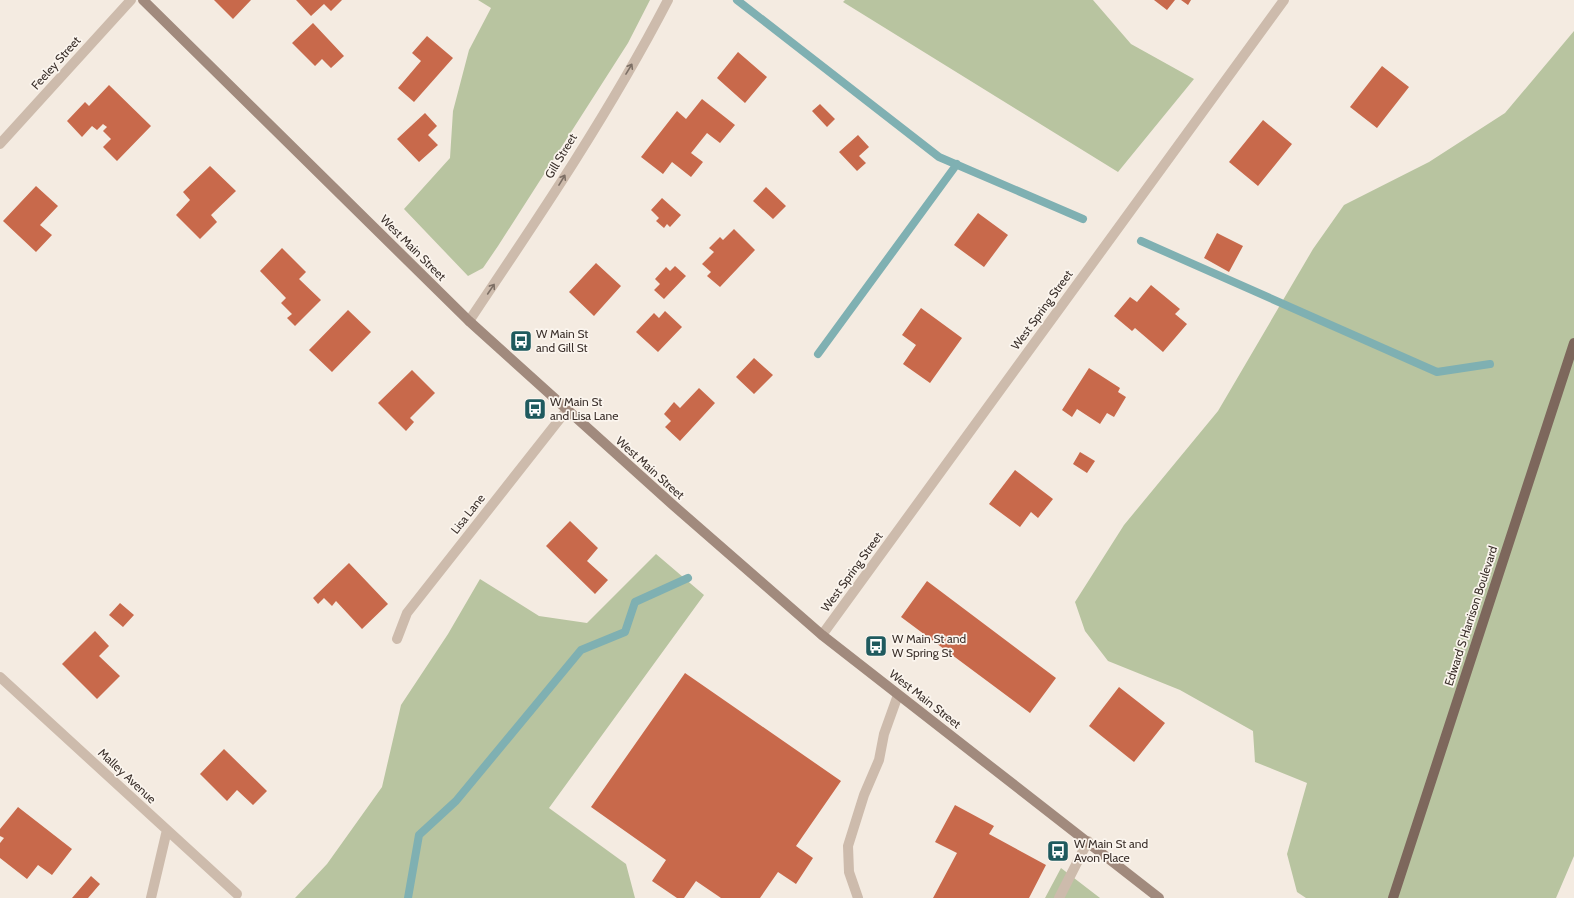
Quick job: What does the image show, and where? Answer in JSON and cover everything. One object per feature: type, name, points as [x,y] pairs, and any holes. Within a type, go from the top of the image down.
[{"type":"main road","name":"West Main Street","points":[[143,0],[469,321],[566,411],[822,635],[1088,841],[1159,898]]},
{"type":"main road","name":"Edward S Harrison Boulevard","points":[[1393,898],[1574,342]]},
{"type":"street","name":"Feeley Street","points":[[0,144],[131,0]]},
{"type":"street","name":"Gill Street","points":[[469,321],[551,198],[647,40],[668,0]]},
{"type":"street","name":"West Spring Street","points":[[822,635],[1284,0]]},
{"type":"street","name":"Lisa Lane","points":[[397,639],[406,613],[566,411]]},
{"type":"street","name":"Malley Avenue","points":[[0,677],[238,894]]},
{"type":"street","points":[[858,898],[849,872],[848,846],[864,795],[879,760],[884,734],[898,695]]},
{"type":"street","points":[[151,898],[167,830]]},
{"type":"street","points":[[1059,898],[1088,841]]},
{"type":"green space","points":[[478,0],[650,0],[628,43],[498,246],[483,268],[468,276],[404,209],[450,158],[453,111],[469,50],[491,8]]},
{"type":"green space","points":[[845,0],[1093,0],[1131,44],[1194,79],[1118,172],[843,2]]},
{"type":"green space","points":[[1574,31],[1574,856],[1556,898],[1306,898],[1297,892],[1287,854],[1307,783],[1255,762],[1253,731],[1180,690],[1108,661],[1085,631],[1075,602],[1124,525],[1218,411],[1313,249],[1344,205],[1429,162],[1505,113]]},
{"type":"green space","points":[[656,554],[704,595],[549,808],[626,864],[635,898],[295,898],[327,864],[382,787],[401,705],[448,634],[480,579],[539,616],[587,623]]},
{"type":"green space","points":[[1061,868],[1100,898],[1045,898]]},
{"type":"building","points":[[214,0],[251,0],[233,19]]},
{"type":"building","points":[[296,0],[342,0],[331,11],[324,4],[311,16]]},
{"type":"building","points":[[1154,0],[1175,0],[1167,10]]},
{"type":"building","points":[[1181,0],[1191,0],[1188,5]]},
{"type":"building","points":[[313,23],[344,56],[331,68],[322,59],[315,66],[292,43]]},
{"type":"building","points":[[427,36],[453,58],[414,102],[398,88],[421,61],[412,53]]},
{"type":"building","points":[[738,52],[767,77],[745,103],[717,78]]},
{"type":"building","points":[[1382,66],[1409,87],[1377,128],[1350,107]]},
{"type":"building","points":[[109,85],[151,126],[117,161],[103,147],[111,139],[103,131],[107,127],[103,124],[97,130],[92,126],[82,137],[67,121],[85,102],[89,106]]},
{"type":"building","points":[[702,99],[735,125],[720,143],[707,133],[691,153],[703,162],[691,177],[672,162],[663,174],[641,157],[677,111],[686,119]]},
{"type":"building","points":[[820,104],[835,119],[827,127],[812,111]]},
{"type":"building","points":[[425,113],[437,126],[428,135],[438,145],[419,162],[397,139]]},
{"type":"building","points":[[1263,120],[1292,144],[1258,186],[1229,162]]},
{"type":"building","points":[[858,135],[869,147],[859,156],[866,163],[857,171],[839,152]]},
{"type":"building","points":[[210,166],[236,191],[211,215],[217,222],[200,239],[176,215],[190,200],[183,192]]},
{"type":"building","points":[[36,186],[58,206],[40,225],[52,235],[36,252],[3,221]]},
{"type":"building","points":[[766,187],[786,206],[773,219],[753,201]]},
{"type":"building","points":[[662,198],[681,215],[670,227],[667,224],[664,228],[656,221],[659,218],[651,210]]},
{"type":"building","points":[[978,213],[1008,235],[984,267],[954,245]]},
{"type":"building","points":[[734,229],[755,250],[720,287],[707,276],[711,272],[702,264],[714,252],[709,248],[720,237],[723,240]]},
{"type":"building","points":[[1217,233],[1243,246],[1229,272],[1204,258]]},
{"type":"building","points":[[282,248],[306,272],[299,279],[321,300],[295,326],[287,318],[292,314],[281,303],[286,298],[260,271]]},
{"type":"building","points":[[596,263],[621,286],[594,316],[569,292]]},
{"type":"building","points":[[675,266],[686,276],[664,299],[654,290],[660,284],[655,279],[666,267],[670,271]]},
{"type":"building","points":[[1151,285],[1180,309],[1175,314],[1187,324],[1163,352],[1135,328],[1132,331],[1114,316],[1130,297],[1137,302]]},
{"type":"building","points":[[921,308],[962,338],[930,383],[903,364],[916,345],[902,335]]},
{"type":"building","points":[[348,310],[371,332],[332,372],[309,350]]},
{"type":"building","points":[[665,311],[682,327],[658,352],[636,332],[654,313],[659,318]]},
{"type":"building","points":[[754,358],[773,375],[754,394],[736,377]]},
{"type":"building","points":[[1089,368],[1120,388],[1118,392],[1126,397],[1114,417],[1107,413],[1100,424],[1077,409],[1072,417],[1062,410]]},
{"type":"building","points":[[412,370],[435,393],[410,418],[414,422],[406,431],[378,403]]},
{"type":"building","points":[[699,388],[715,403],[680,441],[665,427],[671,421],[664,414],[674,402],[680,408]]},
{"type":"building","points":[[1080,452],[1095,461],[1087,473],[1073,464]]},
{"type":"building","points":[[1015,470],[1053,499],[1038,518],[1031,512],[1020,527],[989,504]]},
{"type":"building","points":[[570,521],[598,548],[587,561],[608,580],[595,594],[546,546]]},
{"type":"building","points":[[349,563],[388,604],[362,629],[336,601],[332,606],[324,598],[318,604],[313,598]]},
{"type":"building","points":[[927,581],[1056,678],[1030,713],[901,617]]},
{"type":"building","points":[[120,603],[134,615],[123,627],[109,615]]},
{"type":"building","points":[[95,631],[109,646],[99,656],[120,676],[97,699],[62,664]]},
{"type":"building","points":[[685,673],[841,781],[796,846],[813,858],[796,884],[778,872],[760,898],[721,898],[696,881],[684,898],[677,898],[652,881],[666,860],[591,807]]},
{"type":"building","points":[[1119,687],[1165,723],[1134,762],[1089,726]]},
{"type":"building","points":[[224,749],[267,791],[253,805],[237,790],[227,801],[200,774]]},
{"type":"building","points":[[955,805],[994,826],[989,834],[1046,865],[1029,898],[933,898],[957,853],[935,842]]},
{"type":"building","points":[[18,807],[72,849],[52,875],[38,865],[27,879],[0,858],[0,843],[4,838],[0,836],[0,829]]},
{"type":"building","points":[[91,876],[100,884],[88,898],[72,898]]},
{"type":"waterway","points":[[737,0],[939,157],[1083,219]]},
{"type":"waterway","points":[[818,354],[957,164]]},
{"type":"waterway","points":[[1141,241],[1437,372],[1490,364]]},
{"type":"waterway","points":[[408,898],[419,835],[456,801],[581,650],[625,632],[635,602],[688,578]]},
{"type":"place","name":"W Main St and Gill St","points":[[521,341]]},
{"type":"place","name":"W Main St and Lisa Lane","points":[[535,409]]},
{"type":"place","name":"W Main St and W Spring St","points":[[876,646]]},
{"type":"place","name":"W Main St and Avon Place","points":[[1058,851]]}]
